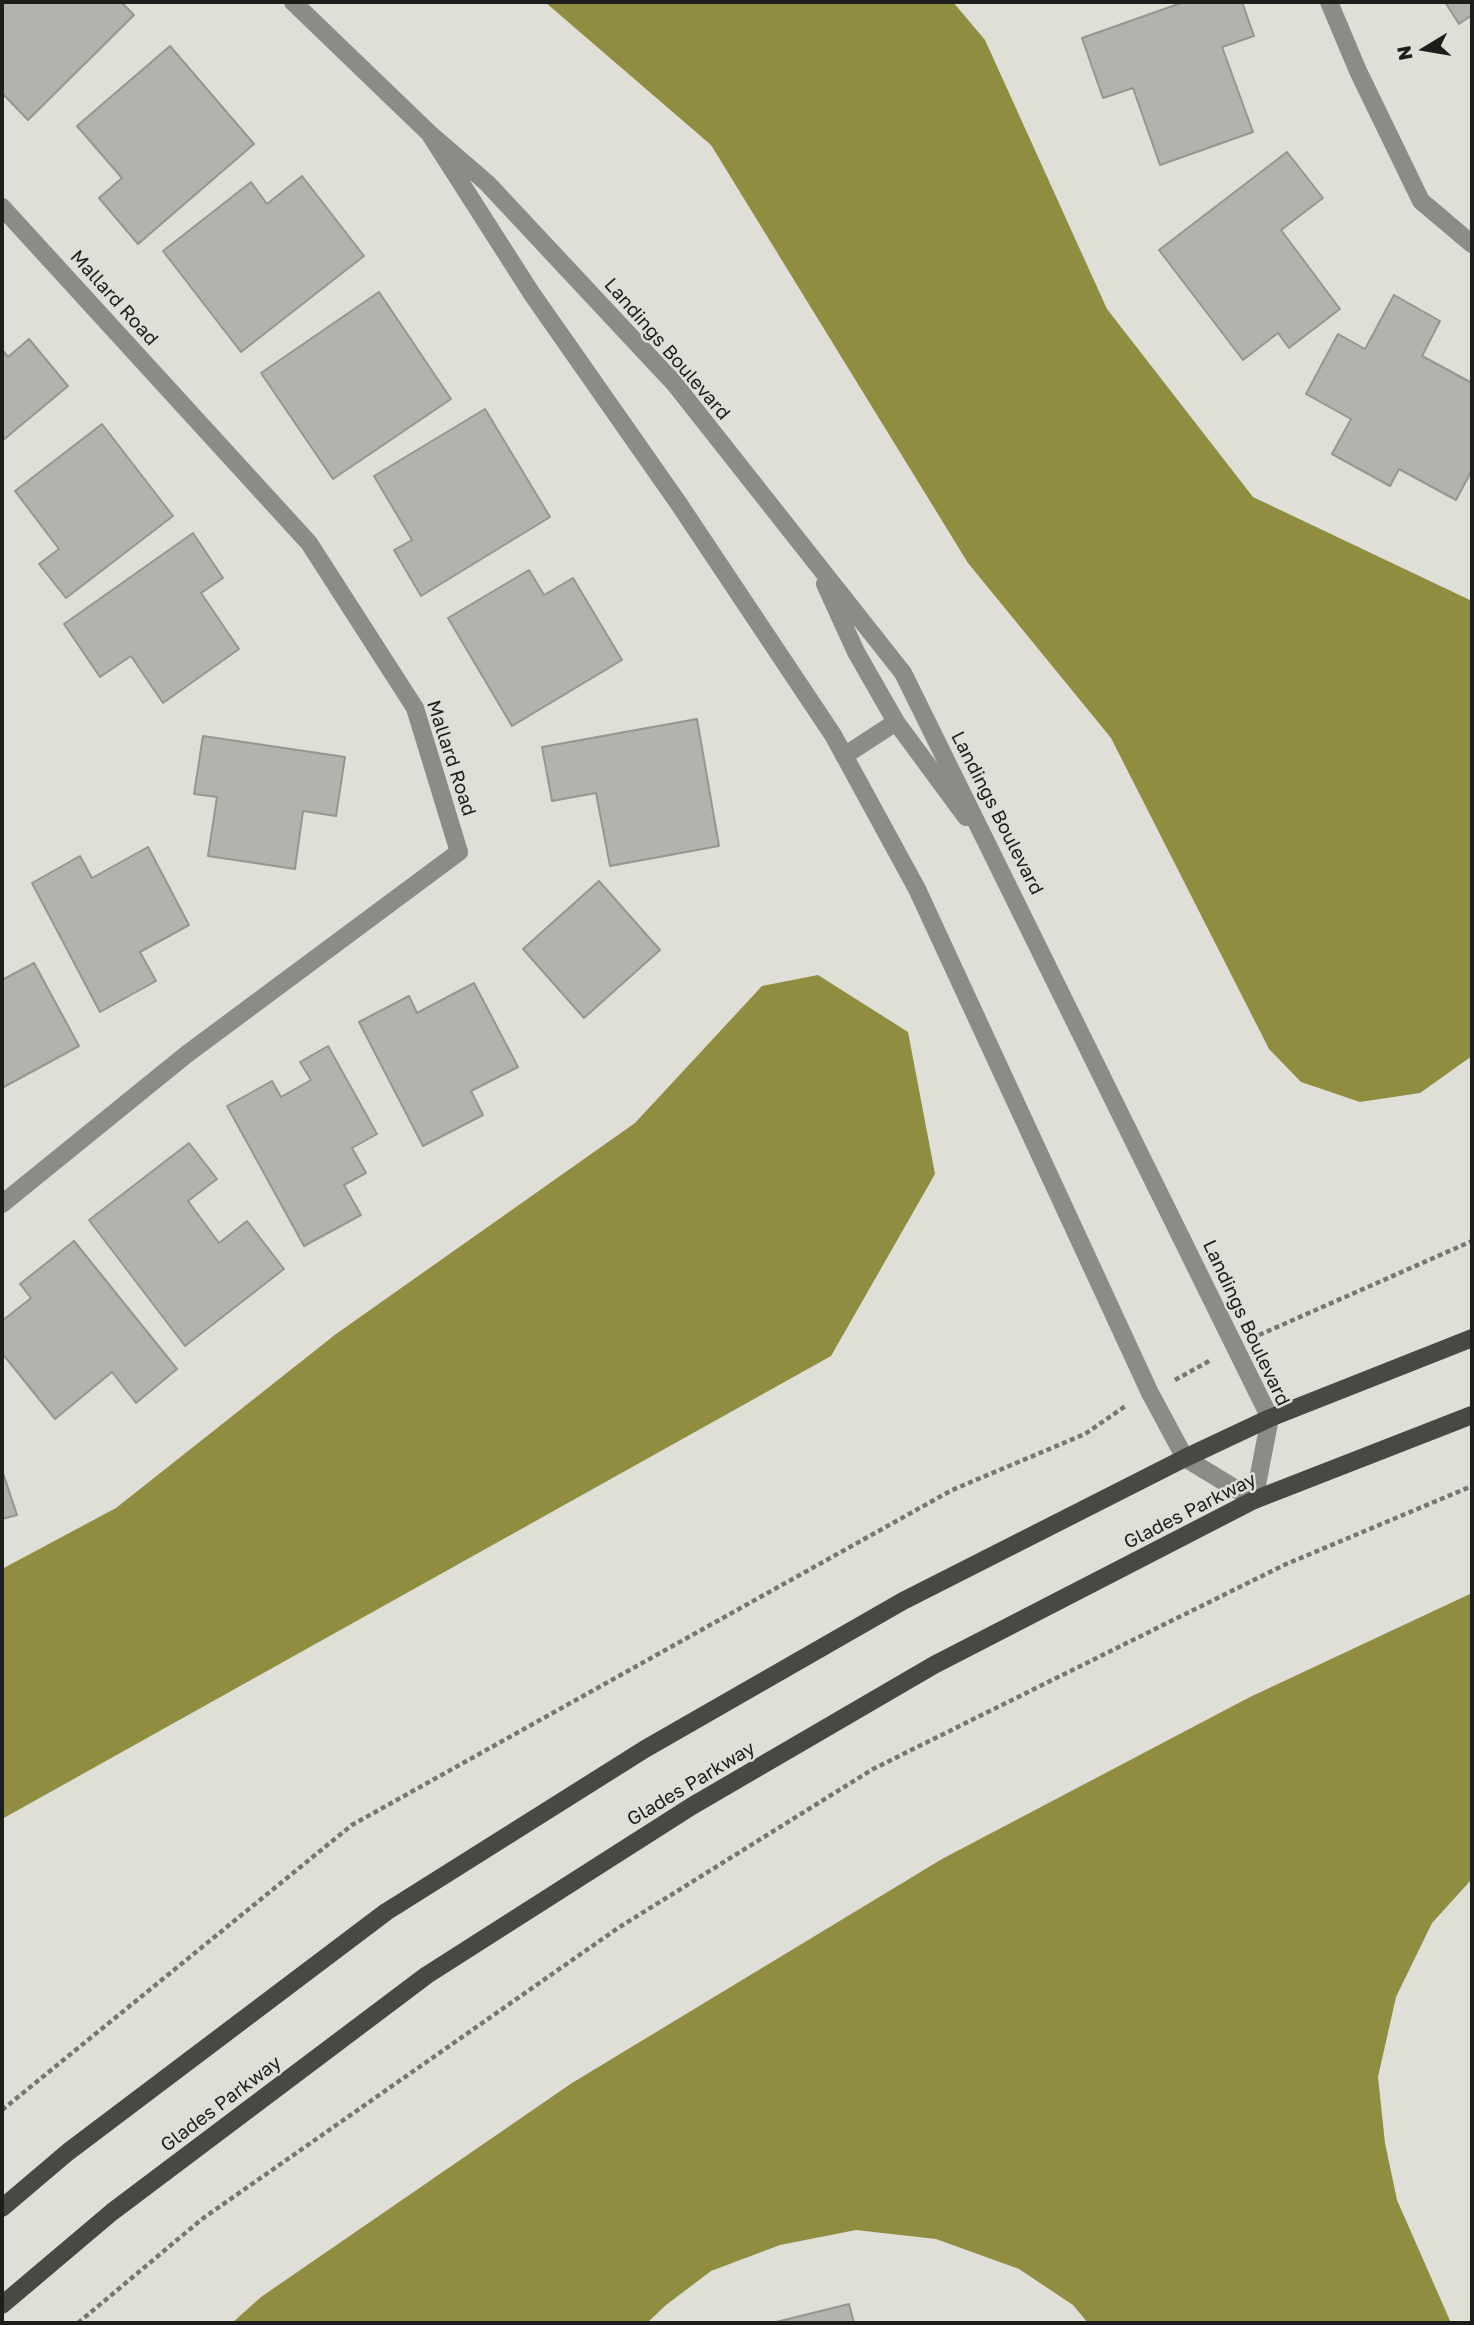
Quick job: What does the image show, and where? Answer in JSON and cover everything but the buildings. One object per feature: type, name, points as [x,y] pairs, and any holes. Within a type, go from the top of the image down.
[{"type":"main road","points":[[2,2208],[68,2152],[386,1912],[645,1749],[892,1608],[1185,1458],[1270,1418],[1472,1338]]},
{"type":"main road","name":"Glades Parkway","points":[[2,2305],[112,2212],[426,1975],[692,1806],[934,1665],[1254,1500],[1472,1415]]},
{"type":"street","name":"Landings Boulevard","points":[[293,2],[429,133],[487,183],[674,383],[903,673],[1270,1418],[1254,1500]]},
{"type":"street","points":[[1329,2],[1358,71],[1421,201],[1472,244]]},
{"type":"street","name":"Landings Boulevard","points":[[429,133],[532,294],[679,504],[844,756],[917,888],[1150,1393],[1185,1458]]},
{"type":"street","name":"Mallard Road","points":[[2,207],[309,543],[415,708],[458,852],[187,1054],[2,1204]]},
{"type":"street","points":[[815,561],[856,652],[896,722],[995,856]]},
{"type":"street","points":[[844,756],[896,722]]},
{"type":"street","points":[[1185,1458],[1254,1500]]},
{"type":"path","points":[[2,2110],[352,1825],[952,1490],[1086,1434],[1120,1409],[1282,1323],[1472,1241]]},
{"type":"path","points":[[78,2323],[202,2219],[618,1928],[873,1769],[1284,1565],[1472,1486]]},
{"type":"shaded area","points":[[545,2],[953,2],[985,40],[1107,309],[1253,497],[1472,601],[1472,1056],[1420,1093],[1360,1102],[1301,1082],[1269,1049],[1111,738],[968,563],[711,145]]},
{"type":"shaded area","points":[[818,975],[908,1032],[935,1174],[831,1356],[2,1819],[2,1569],[116,1508],[336,1334],[635,1123],[762,986]]},
{"type":"shaded area","points":[[1472,1593],[1472,1879],[1432,1923],[1396,1997],[1378,2077],[1385,2143],[1397,2200],[1451,2323],[1088,2323],[1073,2305],[1019,2269],[936,2239],[856,2230],[780,2245],[711,2271],[647,2323],[232,2323],[261,2297],[572,2083],[942,1859],[1250,1697]]}]
